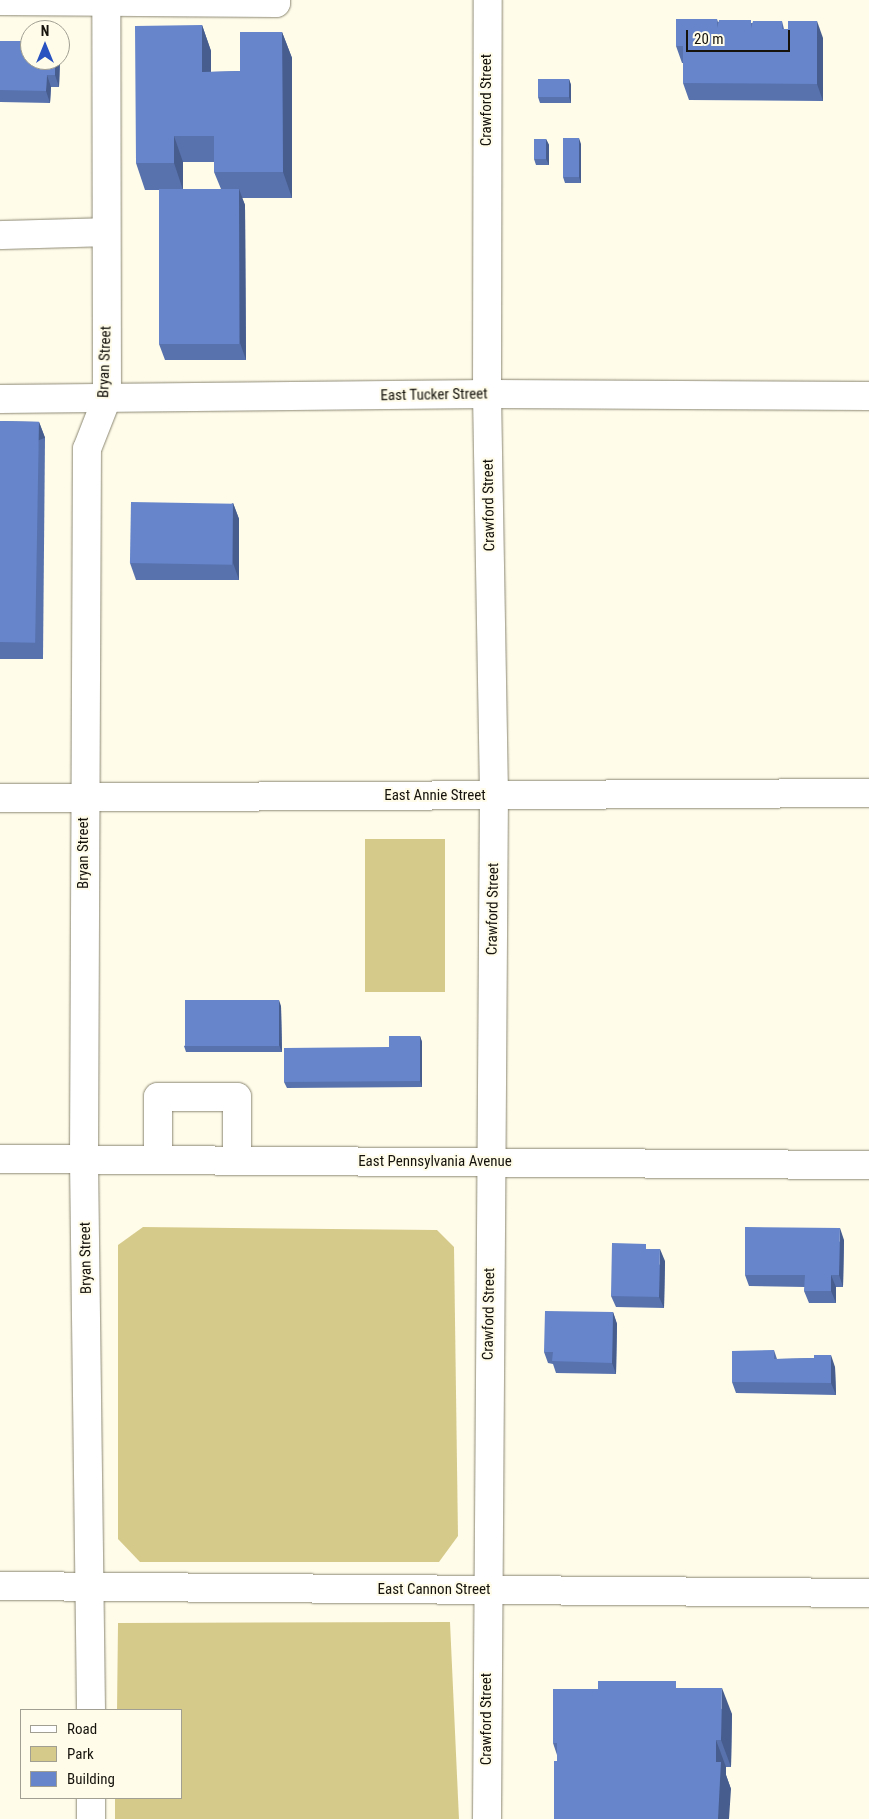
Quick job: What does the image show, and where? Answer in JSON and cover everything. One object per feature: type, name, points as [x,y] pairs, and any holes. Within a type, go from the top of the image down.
[{"type":"street","points":[[0,1],[276,3],[276,0]]},
{"type":"street","name":"Crawford Street","points":[[486,1819],[486,1590],[494,795],[487,394],[488,0]]},
{"type":"street","name":"Bryan Street","points":[[90,1709],[84,1159],[84,798],[87,449],[107,398],[106,1]]},
{"type":"street","points":[[0,236],[106,232]]},
{"type":"street","name":"East Tucker Street","points":[[0,399],[487,394],[869,396]]},
{"type":"street","name":"East Annie Street","points":[[0,798],[869,793]]},
{"type":"street","points":[[158,1160],[158,1097],[237,1097],[237,1160]]},
{"type":"street","name":"East Pennsylvania Avenue","points":[[0,1159],[869,1164]]},
{"type":"street","name":"East Cannon Street","points":[[0,1586],[869,1593]]},
{"type":"street","points":[[90,1799],[90,1819]]},
{"type":"green space","points":[[365,839],[445,839],[445,992],[365,992]]},
{"type":"green space","points":[[143,1227],[437,1230],[454,1247],[458,1536],[439,1562],[140,1562],[118,1539],[118,1245]]},
{"type":"green space","points":[[450,1622],[459,1819],[115,1819],[115,1799],[182,1799],[182,1709],[117,1709],[118,1623]]},
{"type":"building","points":[[676,19],[717,19],[717,28],[719,20],[751,20],[751,28],[753,21],[782,21],[782,29],[788,29],[788,21],[817,21],[817,84],[683,83],[683,46],[676,46]]},
{"type":"building","points":[[202,25],[202,72],[240,71],[240,32],[282,32],[283,172],[214,172],[214,136],[174,136],[174,163],[136,163],[135,26]]},
{"type":"building","points":[[0,41],[20,41],[20,70],[55,70],[55,75],[47,75],[46,91],[0,90]]},
{"type":"building","points":[[538,79],[569,79],[569,97],[538,97]]},
{"type":"building","points":[[563,138],[579,138],[579,177],[563,177]]},
{"type":"building","points":[[534,139],[546,139],[546,159],[534,159]]},
{"type":"building","points":[[159,189],[239,189],[239,344],[159,344]]},
{"type":"building","points":[[0,421],[39,422],[35,643],[0,642]]},
{"type":"building","points":[[131,502],[233,504],[232,565],[130,563]]},
{"type":"building","points":[[185,1000],[279,1000],[279,1046],[185,1046]]},
{"type":"building","points":[[389,1036],[420,1036],[420,1081],[284,1082],[284,1048],[389,1047]]},
{"type":"building","points":[[745,1227],[840,1228],[839,1275],[831,1275],[831,1291],[804,1291],[805,1275],[745,1275]]},
{"type":"building","points":[[612,1243],[646,1244],[646,1249],[660,1249],[659,1297],[611,1296]]},
{"type":"building","points":[[545,1311],[613,1312],[612,1363],[552,1361],[553,1352],[544,1352]]},
{"type":"building","points":[[774,1350],[774,1359],[814,1358],[814,1355],[831,1355],[831,1383],[732,1382],[732,1351]]},
{"type":"building","points":[[598,1681],[676,1681],[676,1688],[722,1688],[721,1740],[716,1740],[716,1762],[721,1762],[718,1819],[554,1819],[554,1761],[557,1761],[557,1743],[553,1743],[553,1689],[598,1689]]}]
